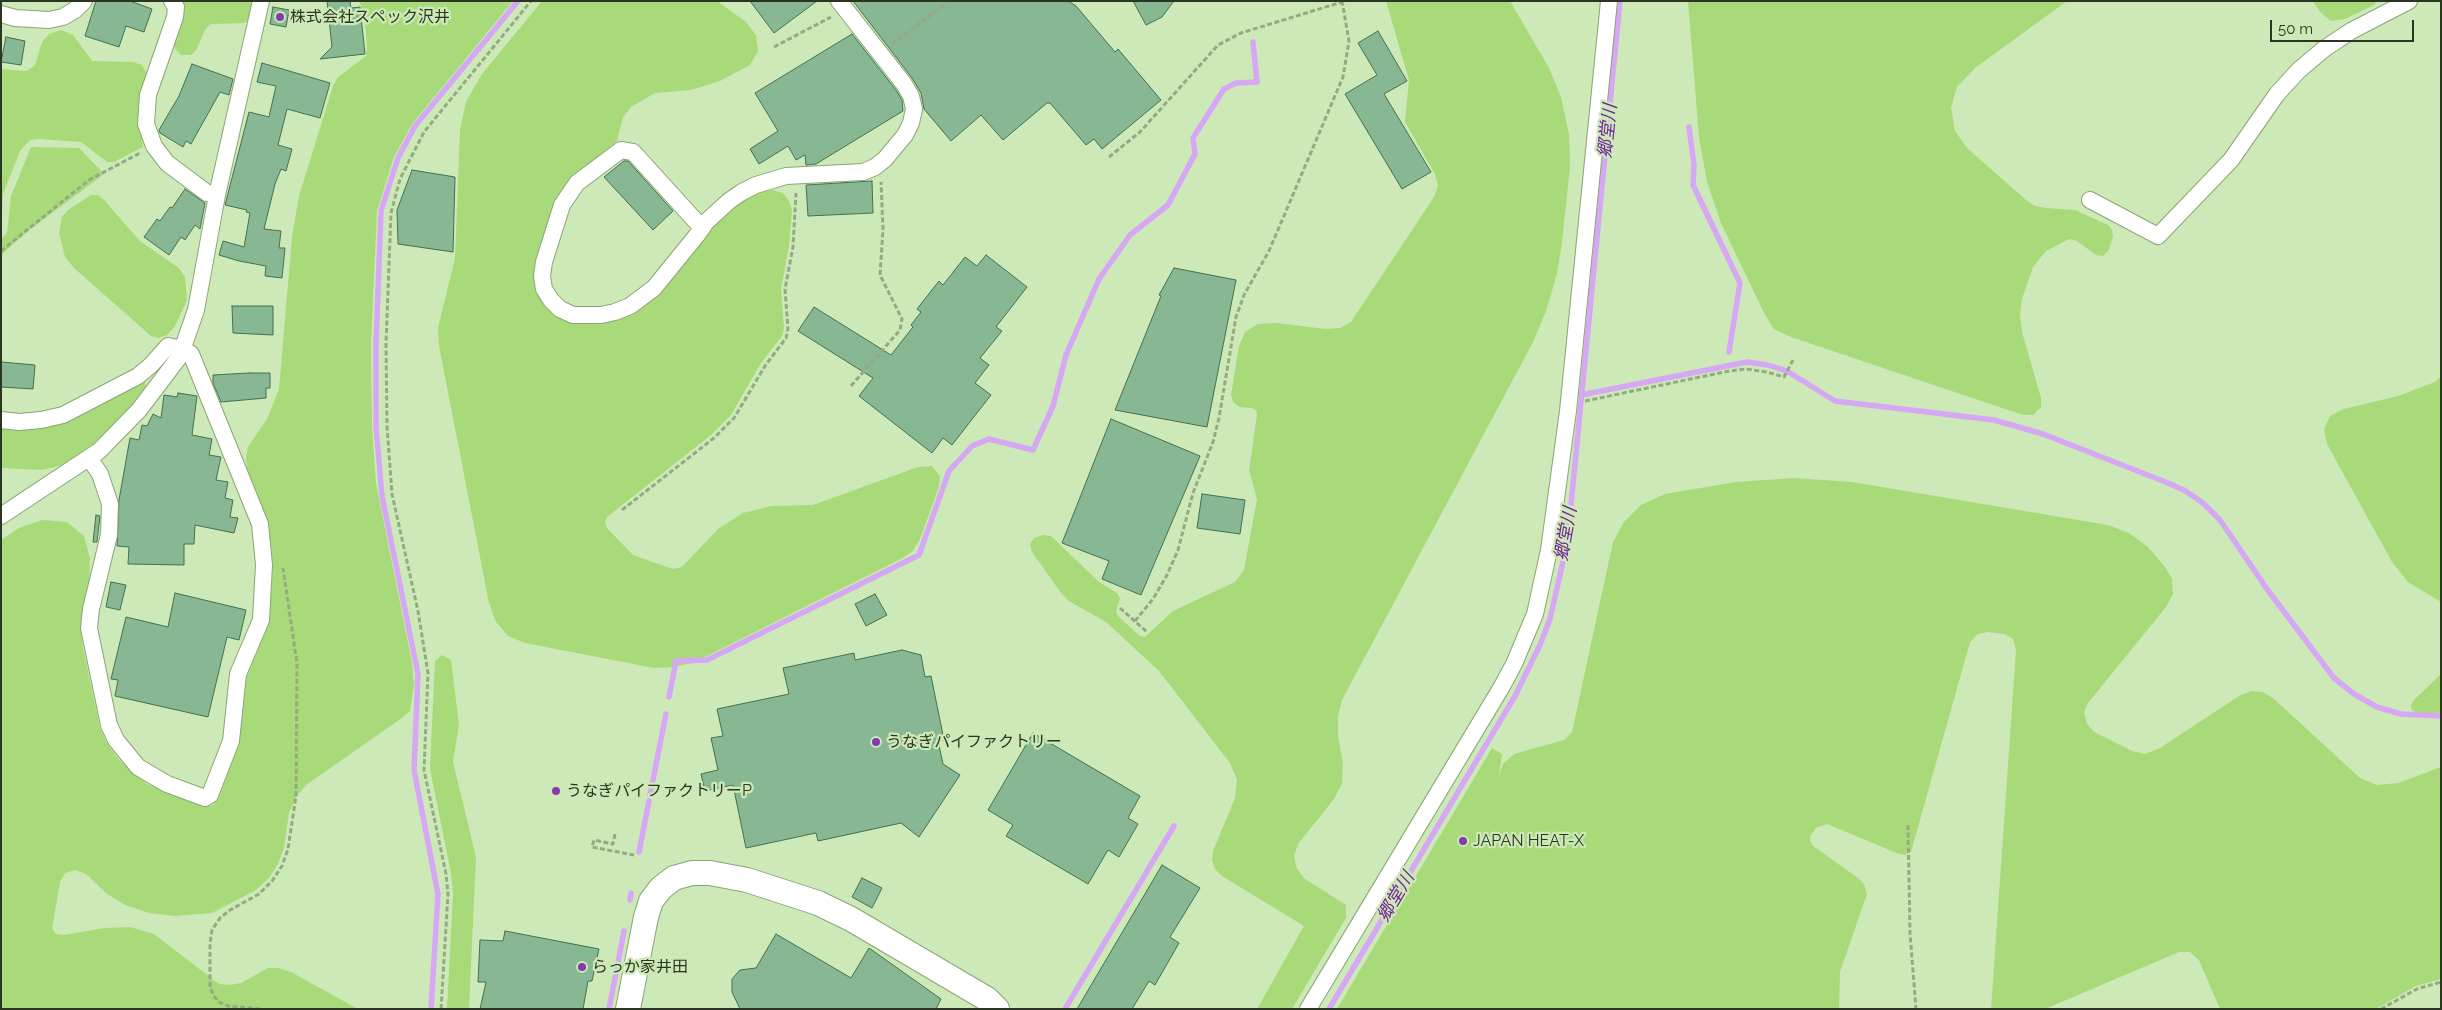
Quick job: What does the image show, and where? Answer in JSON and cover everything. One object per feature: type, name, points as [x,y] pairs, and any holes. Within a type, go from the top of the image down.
[{"type":"street","points":[[1,14],[15,18],[49,20],[63,17],[75,10],[84,1]]},
{"type":"street","points":[[172,1],[176,7],[175,17],[148,95],[146,124],[154,146],[167,163],[207,193],[217,195]]},
{"type":"street","points":[[1,516],[99,451],[139,410],[165,377],[183,349],[196,310],[217,195],[261,1]]},
{"type":"street","points":[[1308,1009],[1501,688],[1514,664],[1535,614],[1549,550],[1568,411],[1609,1]]},
{"type":"street","points":[[2090,200],[2158,236],[2231,160],[2277,94],[2299,70],[2324,49],[2351,31],[2409,1]]},
{"type":"street","points":[[702,228],[634,152],[621,150],[577,183],[562,205],[544,262],[542,276],[544,289],[560,309],[572,315],[601,315],[616,312],[630,306],[654,288],[717,211],[742,192],[771,180],[795,175],[863,172],[876,167],[886,159],[905,135],[911,123],[914,110],[911,96],[904,84],[842,5]]},
{"type":"street","points":[[1,420],[18,422],[41,420],[63,415],[138,376],[168,346],[183,349],[191,354],[260,524],[264,565],[261,620],[238,674],[231,741],[210,796],[204,798],[160,780],[138,766],[116,740],[108,725],[89,628],[91,609],[109,535],[110,504],[100,474],[89,458]]},
{"type":"street","points":[[628,1009],[646,917],[651,901],[661,888],[674,878],[692,873],[710,873],[747,880],[818,904],[852,919],[988,999],[997,1009]]},
{"type":"path","points":[[441,1009],[448,894],[446,874],[424,770],[428,673],[418,611],[392,494],[386,426],[386,344],[391,213],[400,179],[424,132],[531,1]]},
{"type":"path","points":[[880,53],[948,2]]},
{"type":"path","points":[[1109,157],[1140,132],[1218,45],[1241,33],[1342,2],[1349,42],[1343,77],[1269,251],[1244,295],[1236,317],[1219,418],[1193,493],[1178,550],[1167,575],[1153,599],[1135,621]]},
{"type":"path","points":[[774,47],[842,5]]},
{"type":"path","points":[[1,251],[89,180],[154,146]]},
{"type":"path","points":[[851,386],[895,338],[900,330],[902,319],[880,275],[882,186],[876,167]]},
{"type":"path","points":[[622,510],[714,438],[734,418],[765,366],[786,338],[788,329],[785,289],[796,220],[795,175]]},
{"type":"path","points":[[1586,401],[1746,369],[1767,372],[1784,378],[1793,360]]},
{"type":"path","points":[[260,1009],[228,1006],[219,1002],[213,995],[210,985],[210,942],[212,930],[220,918],[230,910],[259,894],[272,881],[282,866],[288,849],[296,796],[297,663],[281,561]]},
{"type":"path","points":[[1120,608],[1147,632]]},
{"type":"path","points":[[1908,825],[1910,933],[1916,1009]]},
{"type":"path","points":[[615,834],[613,844],[594,840],[592,847],[634,855]]},
{"type":"path","points":[[2381,1009],[2417,989],[2441,982]]},
{"type":"green space","points":[[181,1],[252,1],[249,18],[245,23],[211,24],[205,30],[197,49],[191,55],[181,55],[175,49],[174,41]]},
{"type":"green space","points":[[359,1],[513,1],[412,124],[394,157],[377,211],[371,344],[372,427],[376,483],[412,663],[414,685],[410,711],[306,785],[296,797],[289,813],[284,848],[278,864],[269,878],[256,890],[212,913],[174,916],[149,913],[125,905],[106,893],[86,874],[75,870],[65,873],[60,882],[52,928],[56,934],[64,935],[104,928],[130,927],[154,934],[219,984],[241,983],[268,968],[279,968],[291,972],[358,1009],[1,1009],[1,540],[19,528],[42,520],[67,522],[84,536],[90,559],[89,581],[81,628],[83,648],[100,728],[108,745],[119,760],[147,784],[203,806],[212,806],[218,800],[239,742],[247,676],[269,622],[273,565],[268,522],[247,471],[246,458],[248,447],[267,419],[279,389],[292,237],[299,196],[333,86],[338,77],[366,56],[367,45],[364,14]]},
{"type":"green space","points":[[542,1],[717,1],[746,22],[756,35],[758,51],[750,65],[720,81],[691,90],[655,93],[631,107],[623,117],[617,141],[572,178],[563,189],[556,202],[536,261],[570,322],[602,322],[633,312],[647,304],[660,293],[712,227],[733,206],[759,192],[772,190],[783,193],[789,201],[792,210],[789,246],[781,289],[784,329],[782,336],[761,363],[731,415],[711,435],[607,517],[605,522],[607,528],[633,555],[673,569],[682,567],[718,529],[743,513],[771,506],[813,505],[918,467],[932,466],[940,476],[939,487],[920,539],[913,551],[901,559],[693,663],[654,668],[525,643],[508,636],[496,622],[489,603],[439,346],[438,328],[455,258],[460,130],[466,102],[482,74]]},
{"type":"green space","points":[[1386,1],[1510,1],[1549,68],[1561,97],[1569,134],[1570,167],[1562,242],[1557,274],[1546,311],[1533,342],[1342,700],[1338,716],[1338,735],[1343,764],[1342,783],[1334,799],[1298,844],[1294,856],[1297,869],[1305,879],[1346,905],[1346,918],[1292,1009],[1257,1009],[1304,926],[1222,876],[1215,869],[1212,860],[1213,851],[1235,798],[1237,780],[1230,763],[1159,671],[1106,622],[1069,601],[1061,593],[1032,552],[1030,544],[1034,538],[1043,535],[1051,536],[1099,582],[1117,593],[1120,598],[1116,612],[1119,617],[1140,636],[1145,637],[1173,611],[1235,582],[1244,570],[1257,499],[1249,470],[1257,415],[1256,410],[1252,408],[1239,407],[1233,402],[1231,395],[1239,346],[1245,332],[1258,324],[1277,323],[1325,329],[1340,328],[1351,322],[1434,197],[1438,186],[1435,174],[1405,122],[1409,80]]},
{"type":"green space","points":[[1688,1],[2067,1],[1975,68],[1957,87],[1951,108],[1955,131],[1967,148],[2026,200],[2035,206],[2075,210],[2108,225],[2112,230],[2113,237],[2109,250],[2103,256],[2096,255],[2077,241],[2069,239],[2046,251],[2033,267],[2022,299],[2020,314],[2022,332],[2041,398],[2041,407],[2033,415],[2023,415],[1791,337],[1774,329],[1764,313],[1721,223],[1707,182],[1699,137]]},
{"type":"green space","points":[[2313,1],[2377,1],[2374,5],[2345,19],[2331,21],[2321,13]]},
{"type":"green space","points":[[61,30],[73,35],[92,61],[133,62],[142,65],[146,72],[138,109],[143,147],[114,162],[107,162],[81,142],[30,140],[20,151],[3,194],[1,230],[1,69],[27,71],[35,65],[42,42],[49,34]]},
{"type":"green space","points":[[31,147],[79,148],[104,174],[28,231],[1,255],[1,239],[7,233],[11,196]]},
{"type":"green space","points":[[91,195],[98,195],[104,200],[140,241],[179,268],[185,277],[187,300],[175,326],[167,335],[158,338],[151,336],[74,268],[65,257],[59,233],[62,217],[68,210]]},
{"type":"green space","points":[[2441,376],[2441,602],[2408,582],[2392,562],[2327,444],[2324,429],[2330,416],[2344,409],[2398,396],[2435,382]]},
{"type":"green space","points":[[141,380],[145,382],[146,386],[132,405],[93,444],[62,465],[42,470],[1,468],[1,425],[19,426]]},
{"type":"green space","points":[[1794,478],[1852,482],[2108,525],[2129,533],[2148,547],[2165,567],[2172,579],[2173,594],[2166,607],[2088,703],[2084,712],[2087,724],[2094,732],[2132,751],[2145,754],[2160,748],[2239,696],[2251,691],[2263,692],[2273,698],[2360,778],[2377,785],[2398,783],[2441,767],[2441,979],[2416,986],[2376,1009],[2220,1009],[2199,960],[2190,952],[2179,952],[2045,1009],[1991,1009],[2016,650],[2013,639],[2004,634],[1988,632],[1978,634],[1970,642],[1911,852],[1905,855],[1899,854],[1827,824],[1816,828],[1811,835],[1810,840],[1813,846],[1858,878],[1864,884],[1867,894],[1840,972],[1839,1009],[1337,1009],[1492,748],[1502,754],[1499,775],[1503,764],[1514,754],[1564,740],[1572,732],[1613,542],[1624,522],[1641,505],[1665,494],[1736,482]]},
{"type":"green space","points":[[442,655],[451,660],[459,725],[453,762],[476,857],[469,1009],[447,1009],[453,893],[451,873],[430,769],[435,661]]},
{"type":"green space","points":[[2441,674],[2441,713],[2417,713],[2412,710],[2411,705],[2414,700]]},
{"type":"building","points":[[96,1],[130,1],[152,9],[144,32],[126,26],[119,47],[85,36]]},
{"type":"building","points":[[327,1],[350,1],[351,8],[360,7],[365,54],[320,59],[332,47]]},
{"type":"building","points":[[750,1],[817,1],[774,33]]},
{"type":"building","points":[[853,1],[1068,1],[1076,6],[1115,52],[1118,49],[1161,100],[1102,149],[1094,139],[1086,145],[1050,103],[1047,103],[1003,140],[981,115],[951,141],[924,109],[921,93],[912,78]]},
{"type":"building","points":[[1133,1],[1174,1],[1162,17],[1146,25]]},
{"type":"building","points":[[273,7],[289,10],[286,27],[270,24]]},
{"type":"building","points":[[1378,31],[1407,81],[1384,94],[1431,172],[1402,189],[1345,94],[1377,75],[1358,43]]},
{"type":"building","points":[[852,34],[896,90],[902,100],[903,111],[816,164],[806,165],[805,155],[796,160],[788,146],[759,164],[750,149],[778,131],[755,93]]},
{"type":"building","points":[[6,37],[25,41],[21,65],[1,62]]},
{"type":"building","points":[[262,63],[330,83],[320,118],[287,109],[278,145],[292,149],[286,171],[281,169],[275,184],[264,229],[281,231],[279,248],[285,248],[282,278],[265,276],[266,266],[219,255],[223,241],[244,247],[250,213],[246,212],[247,210],[225,205],[249,112],[269,117],[276,86],[257,82]]},
{"type":"building","points":[[192,64],[233,79],[229,95],[220,92],[191,144],[186,141],[183,147],[160,133],[159,130],[179,96]]},
{"type":"building","points":[[624,161],[628,161],[673,211],[653,230],[604,177]]},
{"type":"building","points":[[412,170],[455,177],[453,252],[398,244],[397,210]]},
{"type":"building","points":[[872,181],[873,213],[808,216],[806,185]]},
{"type":"building","points":[[185,189],[205,203],[200,229],[195,225],[185,240],[181,237],[169,255],[144,237],[157,219],[160,221],[170,207],[172,208]]},
{"type":"building","points":[[986,255],[1027,287],[996,327],[1002,331],[980,358],[989,365],[975,383],[991,395],[952,445],[943,438],[932,453],[859,396],[873,378],[798,331],[814,307],[891,355],[913,327],[911,325],[921,312],[917,309],[939,281],[943,285],[965,257],[977,266]]},
{"type":"building","points":[[1174,268],[1236,280],[1207,427],[1115,410],[1161,296],[1159,295]]},
{"type":"building","points":[[232,306],[273,306],[273,335],[233,333]]},
{"type":"building","points":[[1,362],[35,365],[33,389],[1,387]]},
{"type":"building","points":[[270,373],[270,388],[266,388],[266,398],[221,402],[213,383],[213,375]]},
{"type":"building","points":[[178,393],[197,396],[192,435],[212,439],[209,455],[221,457],[216,480],[228,482],[225,498],[233,500],[230,517],[238,518],[234,533],[195,525],[194,544],[184,544],[184,565],[128,564],[129,547],[117,546],[119,500],[130,438],[139,440],[142,425],[147,426],[153,414],[161,418],[164,395],[177,397]]},
{"type":"building","points":[[1111,419],[1200,456],[1141,595],[1102,579],[1109,561],[1062,543]]},
{"type":"building","points":[[1202,494],[1245,500],[1240,534],[1197,528]]},
{"type":"building","points":[[96,515],[100,516],[97,542],[93,542]]},
{"type":"building","points":[[111,582],[126,585],[120,610],[106,607]]},
{"type":"building","points":[[175,593],[246,610],[239,640],[227,637],[208,717],[115,696],[118,680],[111,679],[126,617],[168,627]]},
{"type":"building","points":[[875,594],[887,615],[866,626],[855,604]]},
{"type":"building","points":[[902,650],[921,655],[925,677],[931,676],[944,740],[938,741],[943,764],[960,775],[919,837],[901,823],[818,841],[816,833],[746,848],[733,785],[705,791],[701,774],[718,770],[711,738],[723,736],[717,709],[789,694],[783,668],[854,653],[855,660]]},
{"type":"building","points":[[1033,733],[1140,796],[1128,818],[1138,824],[1119,857],[1108,850],[1088,884],[1006,836],[1013,825],[988,810]]},
{"type":"building","points":[[1162,865],[1200,888],[1170,937],[1179,943],[1155,985],[1149,981],[1132,1009],[1077,1009]]},
{"type":"building","points":[[862,878],[882,888],[872,908],[852,897]]},
{"type":"building","points":[[505,931],[599,949],[592,981],[588,981],[583,1009],[480,1009],[486,982],[478,982],[480,940],[503,941]]},
{"type":"building","points":[[776,934],[851,978],[869,948],[941,999],[936,1009],[740,1009],[732,992],[732,979],[740,970],[756,968]]},
{"type":"waterway","points":[[431,1009],[438,894],[414,770],[418,674],[382,496],[376,427],[376,344],[381,211],[398,158],[415,126],[518,1]]},
{"type":"waterway","name":"郷堂川","points":[[1329,1009],[1515,696],[1540,645],[1550,619],[1565,553],[1570,515],[1620,1]]},
{"type":"waterway","points":[[669,697],[676,661],[707,660],[919,555],[949,471],[972,446],[989,439],[1033,450],[1053,406],[1066,355],[1099,279],[1130,235],[1168,205],[1195,154],[1193,138],[1224,89],[1236,83],[1257,82],[1253,42]]},
{"type":"waterway","points":[[1689,127],[1694,165],[1693,185],[1740,283],[1729,352]]},
{"type":"waterway","points":[[1581,395],[1747,362],[1768,365],[1787,371],[1835,401],[1994,420],[2043,434],[2184,490],[2203,503],[2220,520],[2267,589],[2334,678],[2354,694],[2377,707],[2401,714],[2441,716]]},
{"type":"waterway","points":[[650,795],[666,714]]},
{"type":"waterway","points":[[639,852],[649,801]]},
{"type":"waterway","points":[[1065,1009],[1174,826]]},
{"type":"waterway","points":[[630,900],[631,893]]},
{"type":"waterway","points":[[609,1009],[624,931]]},
{"type":"place","name":"株式会社スペック沢井","points":[[280,17]]},
{"type":"place","name":"うなぎパイファクトリー","points":[[876,742]]},
{"type":"place","name":"うなぎパイファクトリーP","points":[[556,791]]},
{"type":"place","name":"JAPAN HEAT-X","points":[[1463,841]]},
{"type":"place","name":"らっか家井田","points":[[582,967]]}]
